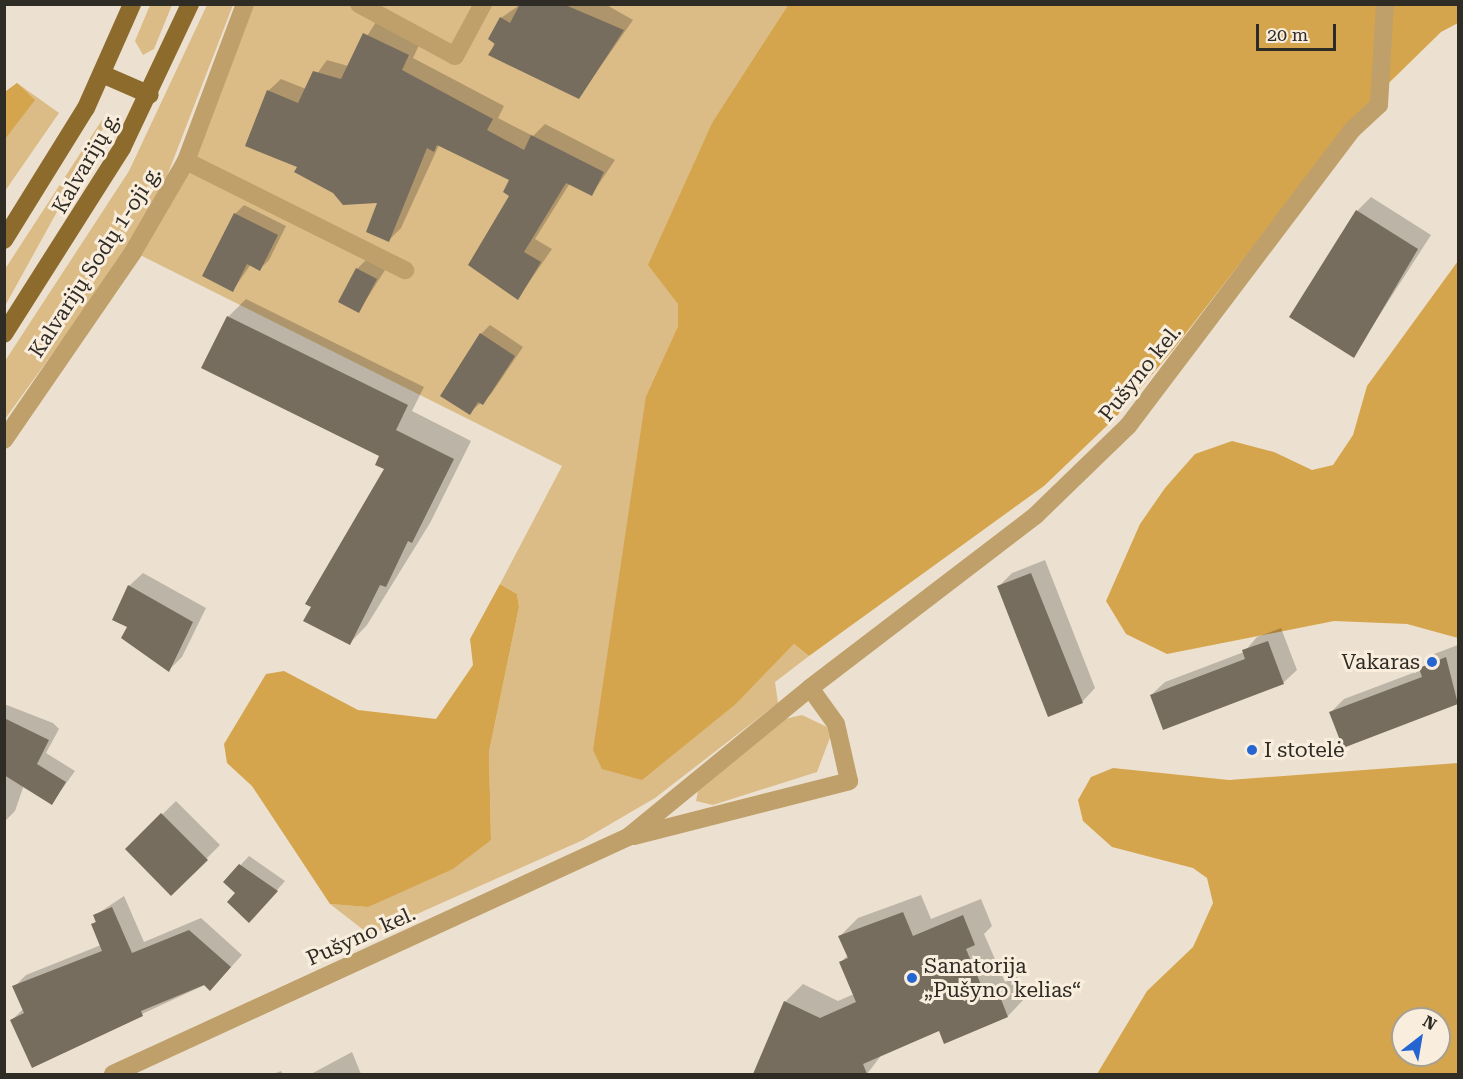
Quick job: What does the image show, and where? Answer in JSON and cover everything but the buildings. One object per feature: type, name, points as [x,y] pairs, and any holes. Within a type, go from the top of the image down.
[{"type":"main road","name":"Kalvarijų g.","points":[[4,240],[55,165],[102,74],[132,4]]},
{"type":"main road","name":"Kalvarijų g.","points":[[4,334],[90,204],[150,95],[190,4]]},
{"type":"main road","points":[[102,74],[150,95]]},
{"type":"street","points":[[186,161],[245,4]]},
{"type":"street","points":[[359,4],[455,56],[483,4]]},
{"type":"street","name":"Pušyno kel.","points":[[628,837],[810,688],[1036,515],[1128,426],[1352,130],[1379,105],[1385,4]]},
{"type":"street","name":"Kalvarijų Sodų 1-oji g.","points":[[4,440],[134,252],[186,161],[405,270]]},
{"type":"street","name":"Pušyno kel.","points":[[113,1074],[628,837],[849,781],[836,724],[810,688]]},
{"type":"shaded area","points":[[150,5],[172,5],[154,49],[143,55],[135,41]]},
{"type":"shaded area","points":[[207,5],[233,5],[167,176],[115,267],[5,419],[5,361],[129,171]]},
{"type":"shaded area","points":[[254,5],[788,5],[713,121],[667,284],[678,304],[678,326],[646,396],[737,703],[794,644],[809,656],[775,682],[778,703],[655,798],[583,840],[370,935],[330,904],[368,907],[491,840],[489,752],[519,607],[517,594],[500,584],[562,466],[140,255],[193,154]]},
{"type":"shaded area","points":[[788,5],[1458,5],[1458,23],[1441,32],[1350,121],[1172,351],[1116,417],[1044,486],[809,656],[794,644],[737,703],[642,780],[602,769],[593,750],[646,396],[678,326],[678,304],[648,265],[713,121]]},
{"type":"shaded area","points":[[17,83],[59,113],[5,191],[5,92]]},
{"type":"shaded area","points":[[17,83],[35,100],[5,139],[5,92]]},
{"type":"shaded area","points":[[102,120],[106,123],[5,306],[5,269]]},
{"type":"shaded area","points":[[1458,261],[1458,638],[1407,624],[1334,621],[1167,654],[1126,634],[1106,601],[1140,524],[1165,488],[1195,454],[1232,441],[1274,452],[1312,470],[1333,465],[1353,435],[1367,386]]},
{"type":"shaded area","points":[[500,584],[517,594],[519,607],[489,752],[491,840],[453,869],[368,907],[330,904],[252,786],[227,763],[224,744],[266,674],[284,671],[358,710],[436,719],[473,665],[470,639]]},
{"type":"shaded area","points":[[802,715],[827,727],[831,735],[817,772],[713,805],[696,801],[699,786],[785,719]]},
{"type":"shaded area","points":[[1458,763],[1458,1074],[1097,1074],[1147,991],[1193,947],[1213,903],[1207,878],[1193,868],[1112,847],[1083,821],[1078,800],[1091,777],[1113,768],[1229,780]]},
{"type":"place","name":"Vakaras","points":[[1432,662]]},
{"type":"place","name":"I stotelė","points":[[1252,750]]},
{"type":"place","name":"Sanatorija „Pušyno kelias“","points":[[912,978]]}]
